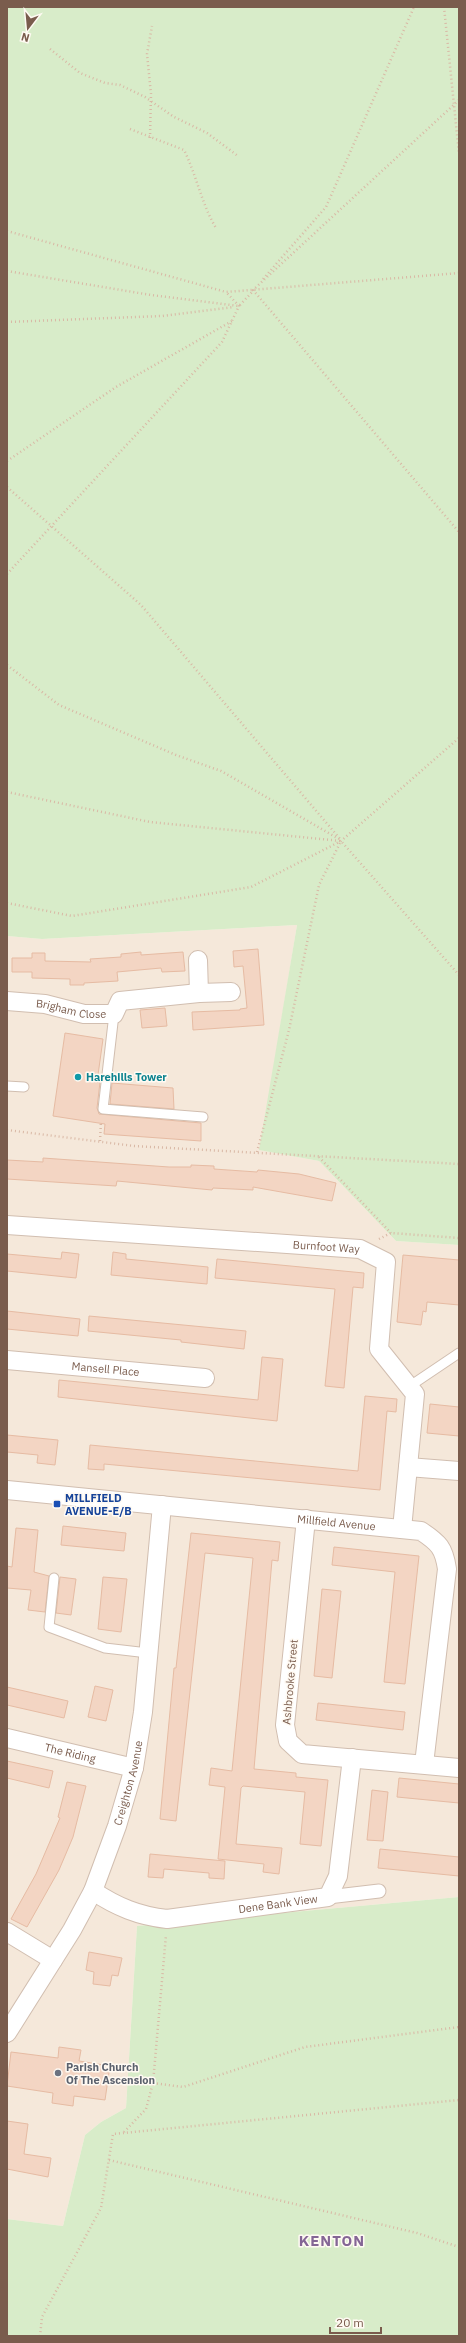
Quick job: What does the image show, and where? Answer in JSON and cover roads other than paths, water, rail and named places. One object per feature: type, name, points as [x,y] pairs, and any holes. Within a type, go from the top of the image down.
[{"type":"street","points":[[198,960],[199,993]]},
{"type":"street","name":"Brigham Close","points":[[7,1001],[45,1004],[84,1014],[114,1014],[120,1001],[199,993],[232,992]]},
{"type":"street","name":"Burnfoot Way","points":[[7,1225],[360,1249],[386,1262],[379,1349],[415,1394],[402,1529]]},
{"type":"street","name":"Mansell Place","points":[[7,1360],[205,1378]]},
{"type":"street","points":[[408,1467],[459,1471]]},
{"type":"street","name":"Millfield Avenue","points":[[7,1490],[421,1531],[436,1540],[445,1552],[447,1569],[424,1764]]},
{"type":"street","name":"Creighton Avenue","points":[[7,2033],[54,1960],[93,1891],[117,1826],[134,1768],[148,1653],[162,1505]]},
{"type":"street","name":"Ashbrooke Street","points":[[306,1519],[285,1725],[288,1741],[302,1754],[459,1768]]},
{"type":"street","name":"The Riding","points":[[7,1738],[134,1768]]},
{"type":"street","name":"Dene Bank View","points":[[93,1891],[128,1911],[147,1917],[167,1919],[328,1896],[338,1876],[352,1758]]},
{"type":"street","points":[[328,1896],[379,1891]]},
{"type":"street","points":[[7,1932],[54,1960]]},
{"type":"lane","points":[[114,1014],[103,1109],[202,1117]]},
{"type":"lane","points":[[7,1086],[24,1087]]},
{"type":"lane","points":[[410,1386],[459,1353]]},
{"type":"lane","points":[[54,1578],[49,1627],[105,1648],[148,1653]]},
{"type":"place","name":"Harehills Tower","points":[[78,1077]]},
{"type":"place","name":"MILLFIELD AVENUE-E/B","points":[[57,1504]]},
{"type":"place","name":"Parish Church Of The Ascension","points":[[58,2073]]},
{"type":"district","name":"KENTON","points":[[332,2240]]}]
